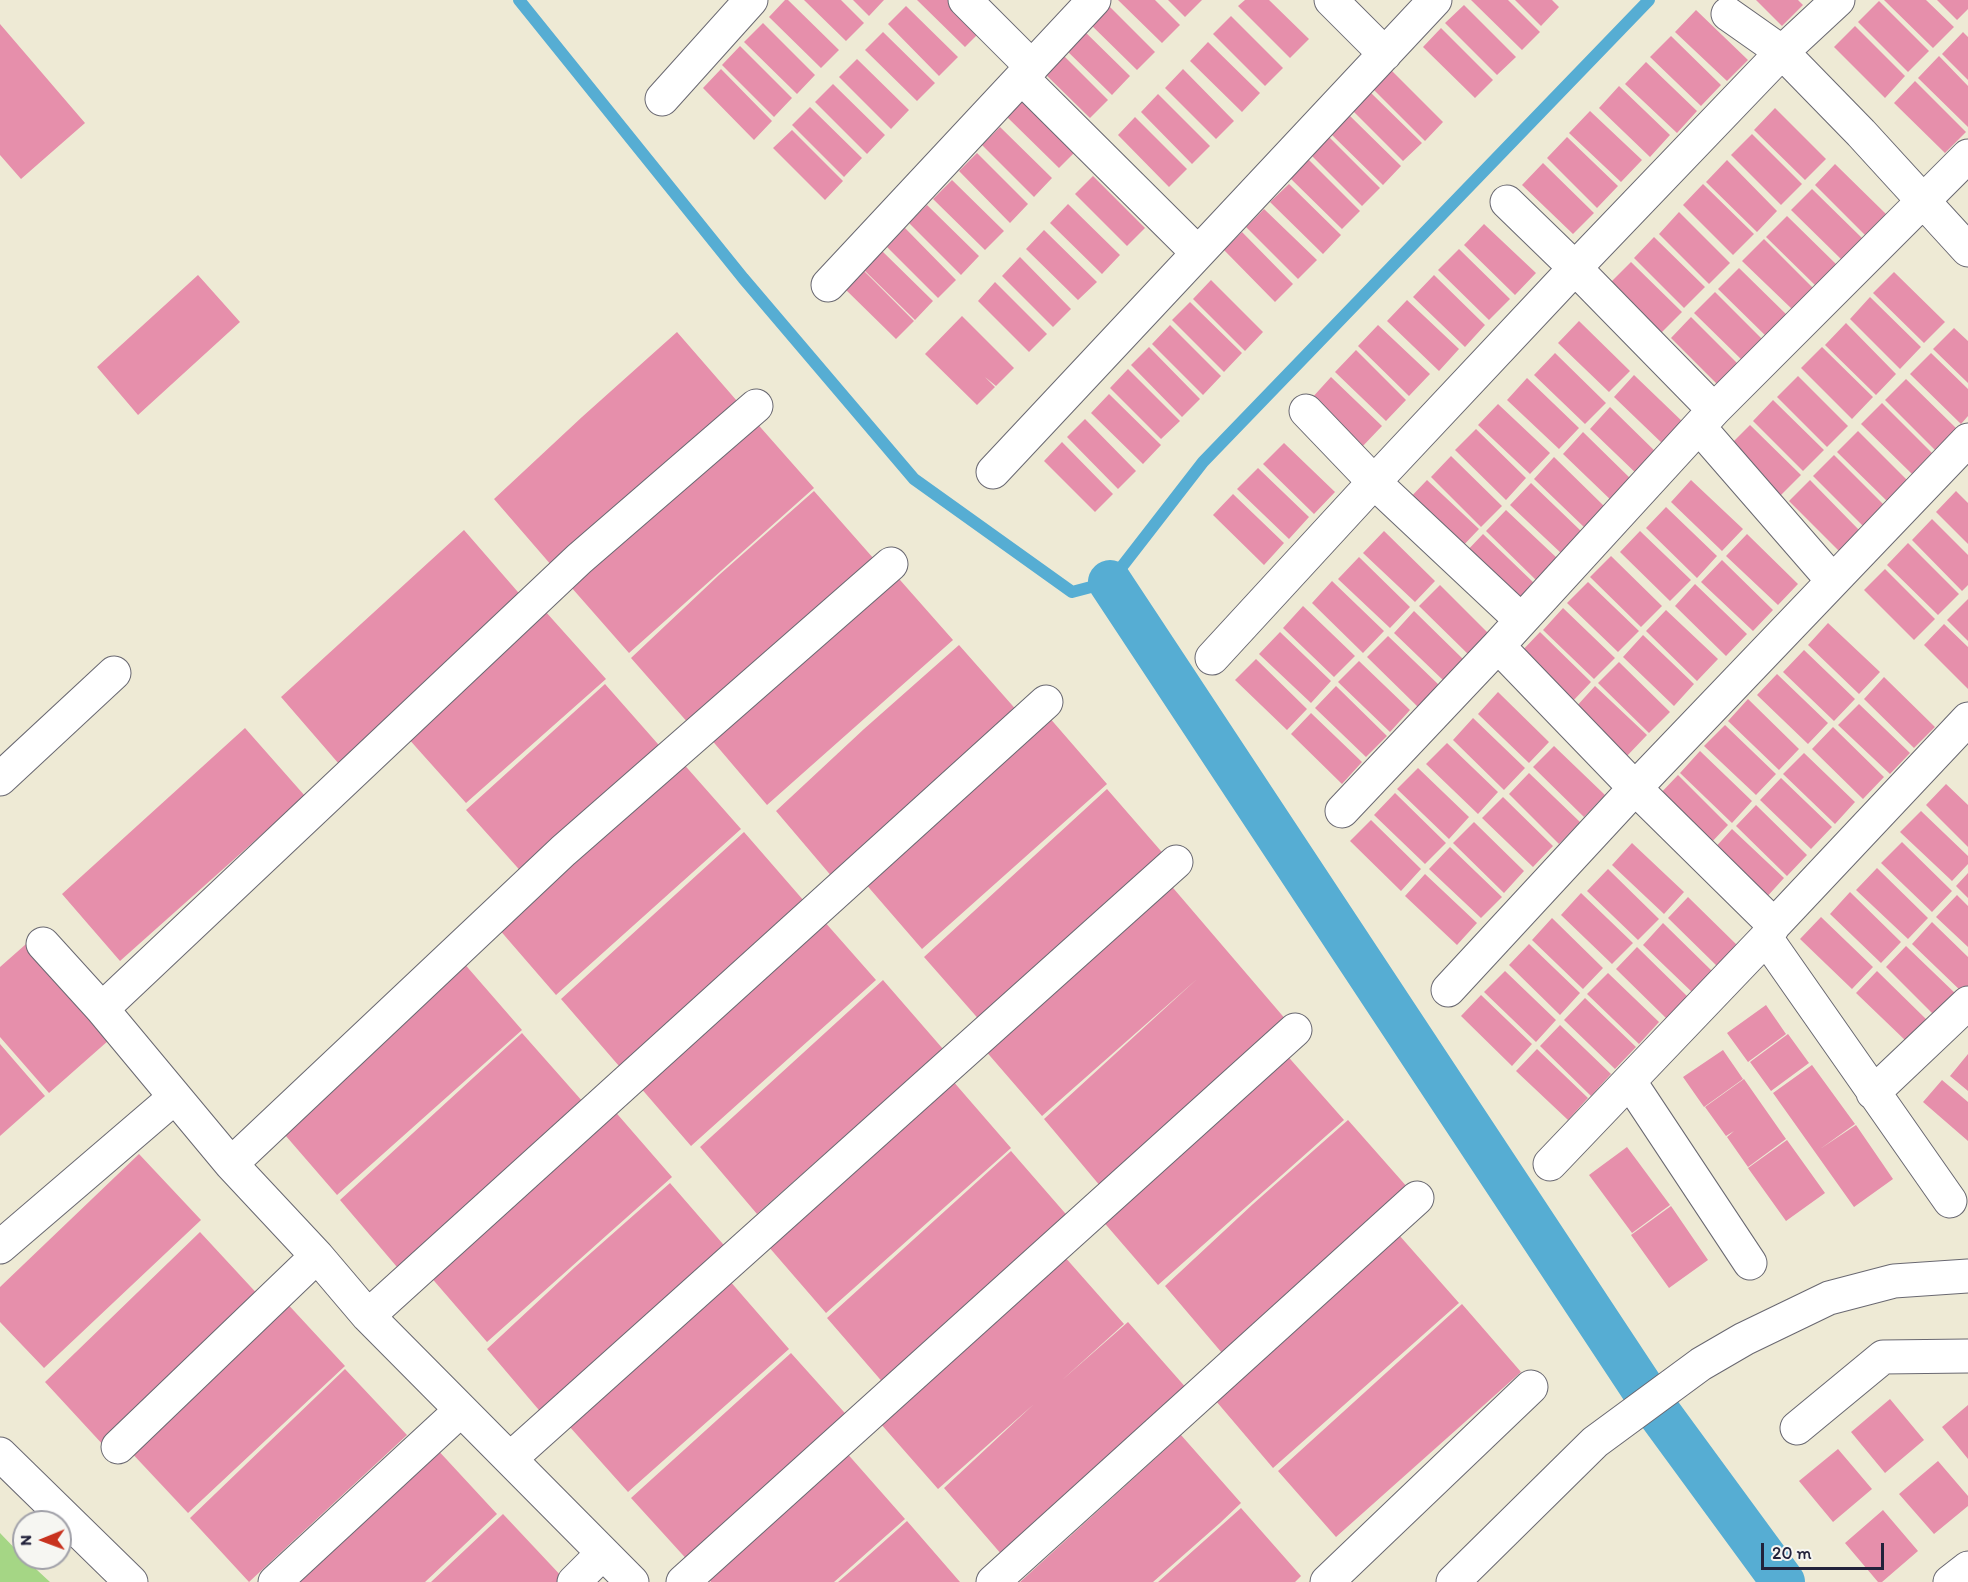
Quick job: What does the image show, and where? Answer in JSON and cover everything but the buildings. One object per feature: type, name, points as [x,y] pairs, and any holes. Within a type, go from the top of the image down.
[{"type":"street","points":[[662,99],[751,0]]},
{"type":"street","points":[[965,0],[1027,72],[1198,253]]},
{"type":"street","points":[[828,285],[1094,0]]},
{"type":"street","points":[[1331,0],[1384,54]]},
{"type":"street","points":[[993,472],[1435,0]]},
{"type":"street","points":[[1212,658],[1575,268],[1782,52],[1838,0]]},
{"type":"street","points":[[1728,14],[1782,52],[1861,133],[1968,250]]},
{"type":"street","points":[[1342,811],[1707,419],[1968,156]]},
{"type":"street","points":[[1506,202],[1575,268],[1707,419],[1833,581]]},
{"type":"street","points":[[102,1009],[579,559],[756,406]]},
{"type":"street","points":[[1305,411],[1374,482],[1521,620]]},
{"type":"street","points":[[1448,990],[1635,788],[1968,440]]},
{"type":"street","points":[[231,1164],[564,851],[891,564]]},
{"type":"street","points":[[1498,646],[1770,932],[1873,1093],[1950,1201]]},
{"type":"street","points":[[0,779],[114,673]]},
{"type":"street","points":[[368,1316],[1046,702]]},
{"type":"street","points":[[1550,1164],[1966,726]]},
{"type":"street","points":[[511,1458],[1176,862]]},
{"type":"street","points":[[43,944],[102,1009],[231,1164],[317,1256],[368,1316],[632,1582]]},
{"type":"street","points":[[1873,1093],[1968,1003]]},
{"type":"street","points":[[683,1582],[1295,1030]]},
{"type":"street","points":[[1630,1082],[1750,1263]]},
{"type":"street","points":[[0,1247],[175,1097]]},
{"type":"street","points":[[993,1582],[1417,1198]]},
{"type":"street","points":[[117,1447],[317,1256]]},
{"type":"street","points":[[1452,1582],[1595,1442],[1701,1364],[1828,1298],[1894,1281],[1968,1276]]},
{"type":"street","points":[[1797,1428],[1883,1357],[1968,1356]]},
{"type":"street","points":[[1327,1582],[1531,1387]]},
{"type":"street","points":[[275,1582],[461,1410]]},
{"type":"street","points":[[0,1454],[131,1582]]},
{"type":"street","points":[[574,1582],[602,1554]]},
{"type":"street","points":[[1950,1582],[1968,1568]]},
{"type":"green space","points":[[0,1533],[12,1546],[12,1570],[37,1570],[50,1582],[0,1582]]},
{"type":"waterway","points":[[519,0],[743,278],[914,479],[1072,592],[1110,582],[1203,462],[1649,0]]},
{"type":"waterway","points":[[1110,582],[1654,1406],[1783,1582]]}]
